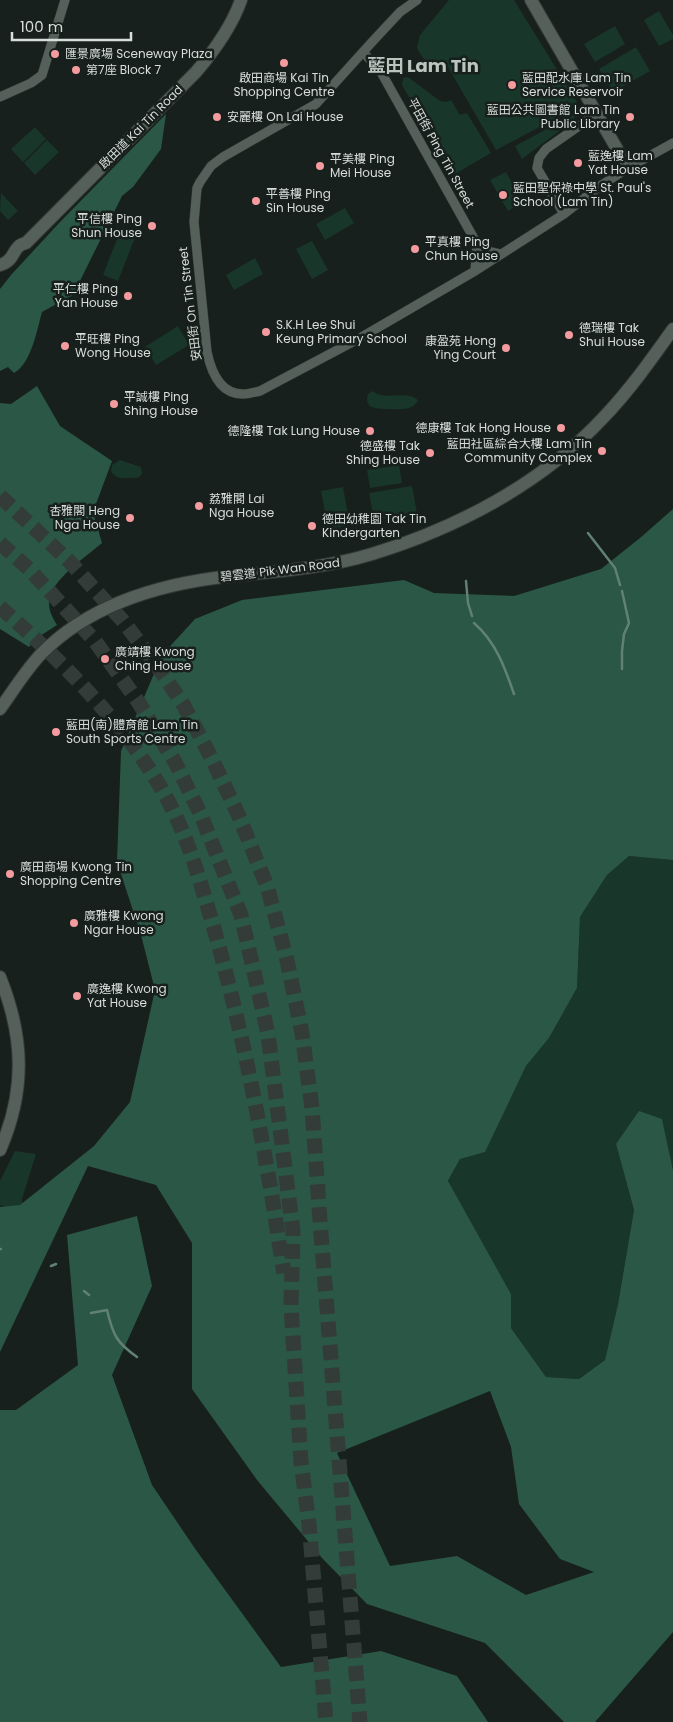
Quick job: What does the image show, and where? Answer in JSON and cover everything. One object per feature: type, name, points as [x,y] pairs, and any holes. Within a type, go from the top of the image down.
[{"type":"main road","name":"啟田道 Kai Tin Road","points":[[0,276],[6,270],[7,262],[26,248],[26,243],[196,72],[221,40],[242,0]]},
{"type":"main road","points":[[530,0],[628,168]]},
{"type":"main road","name":"碧雲道 Pik Wan Road","points":[[0,710],[19,682],[48,648],[83,621],[117,603],[159,589],[207,579],[285,572],[346,562],[422,537],[492,503],[525,484],[592,430],[623,395],[673,329]]},
{"type":"main road","points":[[0,977],[15,1021],[19,1061],[15,1106],[0,1150]]},
{"type":"street","points":[[0,97],[46,77],[65,0]]},
{"type":"street","name":"安田街 On Tin Street","points":[[417,0],[400,12],[316,104],[223,157],[206,174],[197,188],[194,222],[207,352],[210,367],[222,386],[231,392],[243,394],[260,391],[365,335],[475,271],[564,214],[600,186],[673,143]]},
{"type":"street","name":"平田街 Ping Tin Street","points":[[363,52],[381,72],[477,244]]},
{"type":"street","points":[[564,214],[538,168],[539,158],[546,149],[596,111]]},
{"type":"street","points":[[475,271],[477,244],[500,254]]},
{"type":"green space","name":"藍田配水庫 Lam Tin Service Reservoir","points":[[449,0],[514,0],[577,102],[577,107],[496,150],[445,62],[436,67],[433,66],[420,54],[417,48],[420,35]]},
{"type":"green space","points":[[659,11],[673,35],[673,39],[659,46],[644,20]]},
{"type":"green space","points":[[615,26],[625,44],[595,62],[584,44]]},
{"type":"green space","points":[[636,47],[650,71],[613,92],[599,69]]},
{"type":"green space","points":[[408,77],[440,101],[446,102],[451,100],[460,115],[467,113],[491,153],[453,175],[402,85],[403,78]]},
{"type":"green space","points":[[166,114],[161,149],[133,187],[122,196],[73,295],[42,312],[29,354],[20,369],[14,373],[8,367],[0,371],[0,289],[60,222]]},
{"type":"green space","points":[[573,115],[575,117],[574,120],[522,159],[515,146]]},
{"type":"green space","points":[[35,127],[46,139],[23,162],[11,149]]},
{"type":"green space","points":[[47,140],[59,152],[35,175],[24,163]]},
{"type":"green space","points":[[506,172],[523,202],[508,211],[490,180]]},
{"type":"green space","points":[[1,193],[18,211],[8,220],[0,211]]},
{"type":"green space","points":[[345,208],[354,223],[325,240],[316,224]]},
{"type":"green space","points":[[121,229],[136,235],[118,281],[103,275]]},
{"type":"green space","points":[[312,241],[328,270],[312,279],[296,249]]},
{"type":"green space","points":[[255,258],[263,274],[234,290],[226,275]]},
{"type":"green space","points":[[178,326],[189,345],[156,365],[145,347]]},
{"type":"green space","points":[[37,386],[60,426],[112,461],[93,512],[102,543],[61,578],[50,595],[49,603],[57,625],[37,638],[29,647],[0,629],[0,403],[11,404]]},
{"type":"green space","points":[[373,391],[383,396],[407,396],[418,400],[414,406],[406,409],[377,408],[370,406],[367,402],[368,394]]},
{"type":"green space","points":[[120,460],[141,467],[142,474],[138,478],[116,477],[111,471],[112,465]]},
{"type":"green space","points":[[399,465],[402,483],[370,488],[367,470]]},
{"type":"green space","points":[[412,486],[417,513],[374,520],[369,493]]},
{"type":"green space","points":[[343,487],[350,525],[328,529],[321,491]]},
{"type":"green space","points":[[673,509],[673,860],[629,856],[607,875],[580,917],[577,988],[549,1038],[526,1066],[485,1152],[460,1159],[448,1181],[511,1294],[511,1328],[546,1377],[579,1379],[605,1360],[618,1304],[634,1210],[616,1144],[639,1111],[662,1119],[673,1170],[673,1632],[595,1722],[564,1722],[485,1643],[367,1604],[322,1558],[257,1480],[192,1389],[192,1243],[156,1185],[88,1166],[0,1352],[0,1207],[20,1205],[94,1146],[130,1102],[155,990],[141,935],[117,862],[121,751],[162,655],[195,619],[242,600],[404,580],[434,593],[514,596],[601,569]],"holes":[[[490,1391],[511,1447],[519,1504],[560,1559],[594,1572],[526,1595],[457,1556],[390,1566],[337,1453]]]},
{"type":"green space","points":[[629,856],[673,860],[673,1170],[662,1120],[616,1144],[634,1210],[618,1304],[605,1360],[579,1379],[546,1377],[511,1328],[511,1294],[448,1182],[460,1159],[510,1099],[526,1066],[549,1038],[577,988],[580,917],[607,875]]},
{"type":"green space","points":[[15,1151],[36,1154],[22,1199],[22,1249],[8,1208],[0,1205],[0,1181]]},
{"type":"green space","points":[[137,1216],[152,1286],[112,1375],[152,1485],[196,1550],[281,1667],[381,1651],[457,1676],[488,1722],[0,1722],[0,1410],[16,1410],[78,1365],[67,1235]]},
{"type":"waterway","points":[[588,533],[615,568],[620,585]]},
{"type":"waterway","points":[[466,581],[468,603],[472,616]]},
{"type":"waterway","points":[[622,591],[629,623],[624,634],[622,669]]},
{"type":"waterway","points":[[474,623],[482,630],[494,647],[514,694]]},
{"type":"waterway","points":[[51,1266],[56,1264]]},
{"type":"waterway","points":[[84,1291],[89,1295]]},
{"type":"waterway","points":[[91,1313],[107,1310],[116,1337],[124,1347],[137,1357]]},
{"type":"tunnel","points":[[0,496],[70,562],[123,621],[155,663],[183,704],[212,759],[238,814],[267,886],[287,960],[302,1033],[312,1108],[360,1722]]},
{"type":"tunnel","points":[[0,543],[29,569],[95,641],[139,703],[175,762],[200,813],[241,915],[268,1034],[293,1231],[291,1306],[301,1462],[309,1524],[326,1722]]},
{"type":"tunnel","points":[[0,607],[51,654],[100,705],[144,762],[163,791],[178,821],[203,890],[237,1020],[262,1140],[284,1273]]},
{"type":"place","name":"匯景廣場 Sceneway Plaza","points":[[55,54]]},
{"type":"place","name":"啟田商場 Kai Tin Shopping Centre","points":[[284,63]]},
{"type":"place","name":"第7座 Block 7","points":[[76,70]]},
{"type":"place","name":"藍田配水庫 Lam Tin Service Reservoir","points":[[512,85]]},
{"type":"place","name":"安麗樓 On Lai House","points":[[217,117]]},
{"type":"place","name":"藍田公共圖書館 Lam Tin Public Library","points":[[630,117]]},
{"type":"place","name":"藍逸樓 Lam Yat House","points":[[578,163]]},
{"type":"place","name":"平美樓 Ping Mei House","points":[[320,166]]},
{"type":"place","name":"藍田聖保祿中學 St. Paul's School (Lam Tin)","points":[[503,195]]},
{"type":"place","name":"平善樓 Ping Sin House","points":[[256,201]]},
{"type":"place","name":"平信樓 Ping Shun House","points":[[152,226]]},
{"type":"place","name":"平真樓 Ping Chun House","points":[[415,249]]},
{"type":"place","name":"平仁樓 Ping Yan House","points":[[128,296]]},
{"type":"place","name":"S.K.H Lee Shui Keung Primary School","points":[[266,332]]},
{"type":"place","name":"德瑞樓 Tak Shui House","points":[[569,335]]},
{"type":"place","name":"平旺樓 Ping Wong House","points":[[65,346]]},
{"type":"place","name":"康盈苑 Hong Ying Court","points":[[506,348]]},
{"type":"place","name":"平誠樓 Ping Shing House","points":[[114,404]]},
{"type":"place","name":"德康樓 Tak Hong House","points":[[561,428]]},
{"type":"place","name":"德隆樓 Tak Lung House","points":[[370,431]]},
{"type":"place","name":"藍田社區綜合大樓 Lam Tin Community Complex","points":[[602,451]]},
{"type":"place","name":"德盛樓 Tak Shing House","points":[[430,453]]},
{"type":"place","name":"荔雅閣 Lai Nga House","points":[[199,506]]},
{"type":"place","name":"杏雅閣 Heng Nga House","points":[[130,518]]},
{"type":"place","name":"德田幼稚園 Tak Tin Kindergarten","points":[[312,526]]},
{"type":"place","name":"廣靖樓 Kwong Ching House","points":[[105,659]]},
{"type":"place","name":"藍田(南)體育館 Lam Tin South Sports Centre","points":[[56,732]]},
{"type":"place","name":"廣田商場 Kwong Tin Shopping Centre","points":[[10,874]]},
{"type":"place","name":"廣雅樓 Kwong Ngar House","points":[[74,923]]},
{"type":"place","name":"廣逸樓 Kwong Yat House","points":[[77,996]]},
{"type":"district","name":"藍田 Lam Tin","points":[[423,66]]}]
